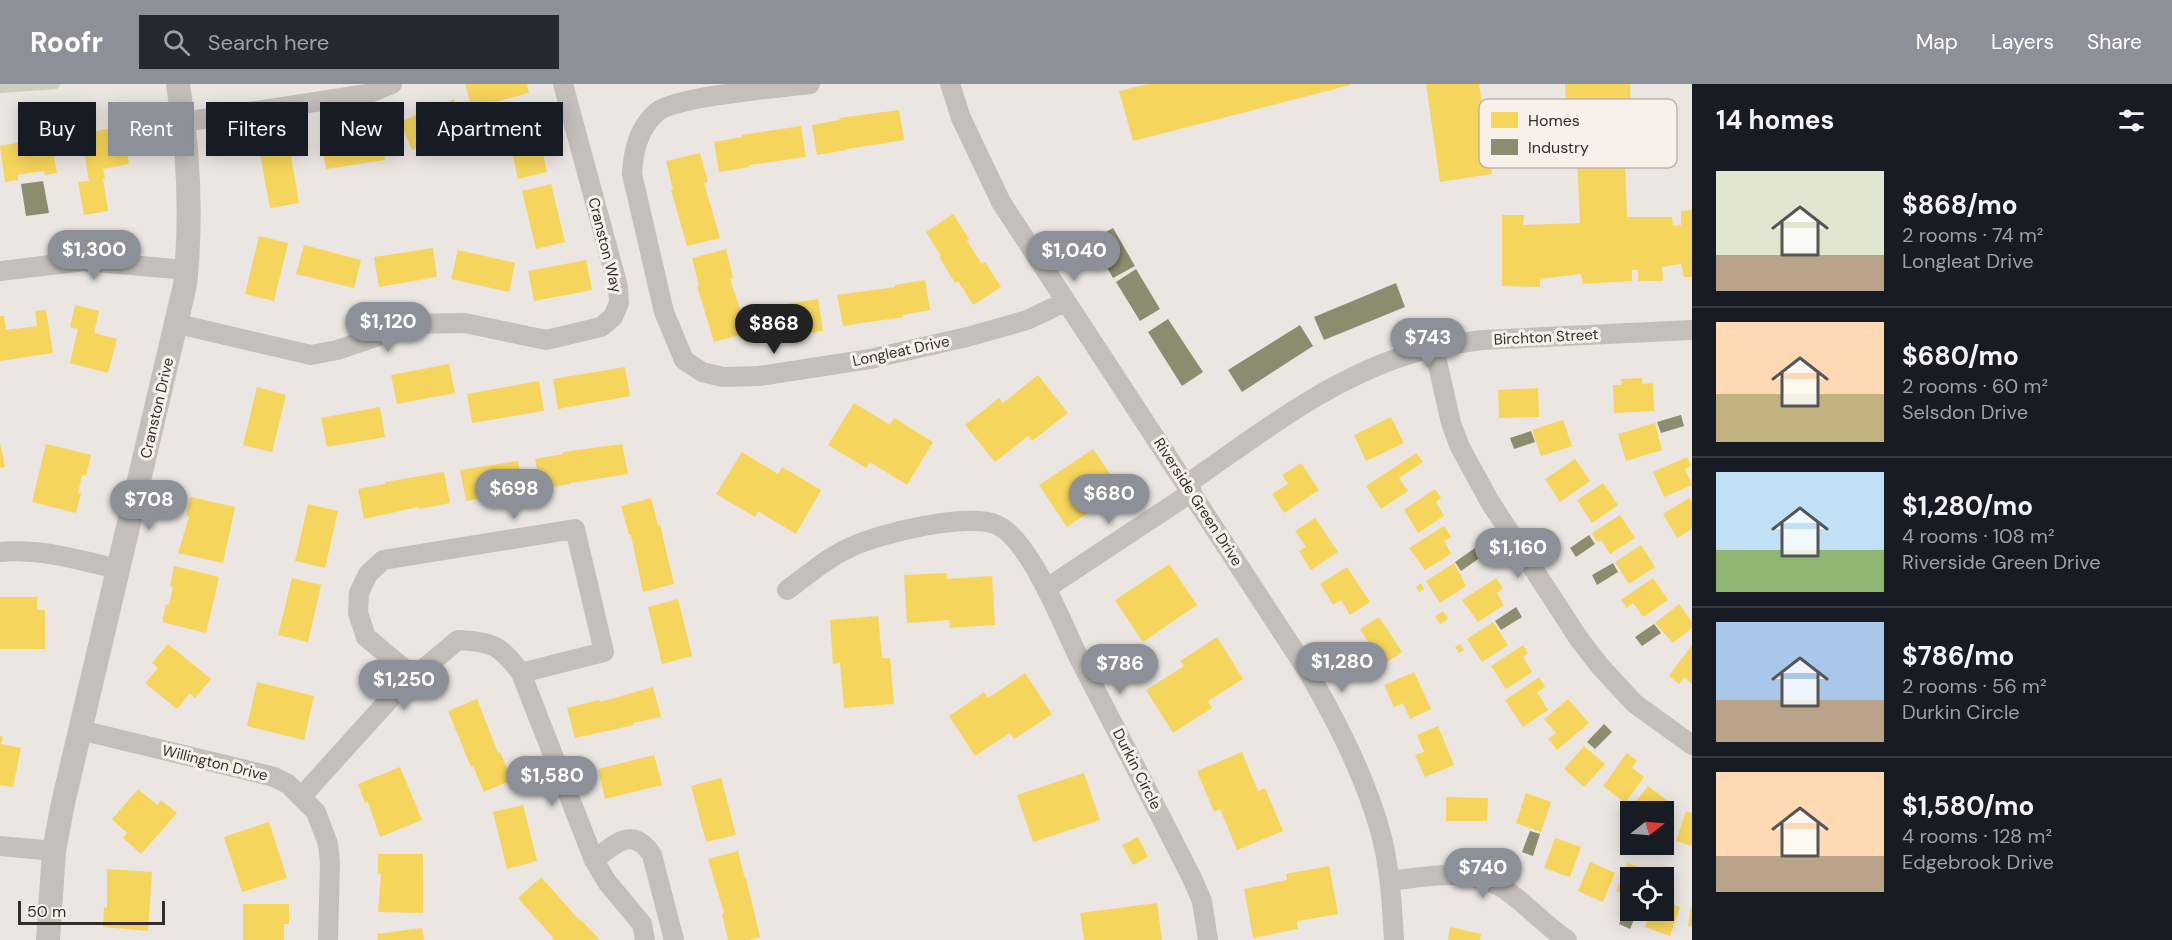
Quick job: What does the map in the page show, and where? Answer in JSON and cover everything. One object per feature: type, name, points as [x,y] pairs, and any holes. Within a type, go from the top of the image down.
[{"type":"street","name":"Cranston Drive","points":[[178,84],[181,102]]},
{"type":"street","points":[[194,120],[367,94],[392,84]]},
{"type":"street","name":"Cranston Way","points":[[177,324],[311,355],[337,350],[414,324],[465,323],[546,340],[601,327],[613,317],[619,303],[618,287],[563,84]]},
{"type":"street","name":"Longleat Drive","points":[[810,84],[684,100],[657,111],[640,133],[633,153],[632,174],[664,312],[684,360],[702,372],[723,376],[759,376],[870,359],[977,334],[1027,320],[1065,302]]},
{"type":"street","name":"Riverside Green Drive","points":[[950,84],[961,118],[1001,202],[1307,670],[1335,718],[1358,766],[1382,836],[1390,881],[1394,940]]},
{"type":"street","name":"Cranston Drive","points":[[48,940],[54,850],[80,730],[177,324],[187,270],[190,197],[188,156]]},
{"type":"street","points":[[0,271],[84,261],[187,270]]},
{"type":"street","name":"Birchton Street","points":[[1047,588],[1304,404],[1371,368],[1409,354],[1483,340],[1692,330]]},
{"type":"street","points":[[1434,348],[1451,423],[1460,447],[1490,502],[1579,639],[1634,703],[1692,745]]},
{"type":"street","name":"Durkin Circle","points":[[788,590],[829,559],[852,546],[885,535],[959,520],[986,521],[1010,533],[1047,588],[1075,650],[1191,876],[1202,901],[1208,940]]},
{"type":"street","points":[[414,677],[366,637],[358,613],[359,593],[368,574],[383,560],[575,529],[604,652],[521,673]]},
{"type":"street","points":[[0,552],[20,550],[39,552],[118,569]]},
{"type":"street","points":[[302,796],[397,691],[458,640],[483,641],[506,653],[521,673],[594,860],[607,882],[642,924],[645,940]]},
{"type":"street","name":"Willington Drive","points":[[80,730],[274,777],[288,784],[316,812],[328,844],[330,863],[328,940]]},
{"type":"street","points":[[594,860],[621,840],[634,839],[645,845],[652,855],[674,940]]},
{"type":"street","points":[[0,846],[54,850]]},
{"type":"street","points":[[1390,881],[1455,874],[1481,878],[1511,893],[1567,940]]},
{"type":"green space","points":[[0,84],[61,84],[57,89],[0,93]]},
{"type":"building: Homes","points":[[465,84],[527,84],[529,93],[495,102],[470,102]]},
{"type":"building: Homes","points":[[1148,84],[1350,85],[1133,141],[1119,91]]},
{"type":"building: Homes","points":[[1426,84],[1479,84],[1481,99],[1479,99],[1479,168],[1491,168],[1492,174],[1440,182]]},
{"type":"building: Homes","points":[[1565,84],[1630,84],[1630,99],[1566,99]]},
{"type":"building: Homes","points":[[899,110],[904,140],[817,155],[812,125],[840,120],[839,118]]},
{"type":"building: Homes","points":[[416,115],[416,148],[412,150],[404,131],[404,120]]},
{"type":"building: Homes","points":[[801,126],[806,157],[749,165],[749,167],[719,172],[714,142],[742,137],[742,135]]},
{"type":"building: Homes","points":[[108,129],[108,156],[128,156],[129,164],[103,169],[108,211],[84,215],[78,182],[89,181],[85,156],[96,156],[96,131]]},
{"type":"building: Homes","points":[[18,143],[18,156],[54,156],[57,173],[45,175],[44,171],[17,175],[18,180],[5,182],[0,146]]},
{"type":"building: Homes","points":[[700,153],[708,182],[704,183],[720,238],[687,246],[671,190],[673,190],[666,161]]},
{"type":"building: Homes","points":[[260,156],[291,156],[299,203],[270,208]]},
{"type":"building: Homes","points":[[324,156],[384,156],[385,160],[326,169]]},
{"type":"building: Homes","points":[[513,156],[543,156],[547,172],[518,179]]},
{"type":"building: Homes","points":[[1577,168],[1625,168],[1627,217],[1672,217],[1673,226],[1681,225],[1681,211],[1692,210],[1692,277],[1684,277],[1681,264],[1662,267],[1663,281],[1638,281],[1638,270],[1632,270],[1632,281],[1583,284],[1581,274],[1540,279],[1540,287],[1502,286],[1502,215],[1524,215],[1523,225],[1580,223]]},
{"type":"building: Homes","points":[[551,184],[565,242],[536,249],[522,191]]},
{"type":"building: Homes","points":[[953,214],[982,264],[985,262],[1001,287],[973,305],[958,281],[955,283],[926,232]]},
{"type":"building: Homes","points":[[259,236],[288,243],[274,301],[245,294]]},
{"type":"building: Homes","points":[[304,245],[361,260],[354,288],[296,274]]},
{"type":"building: Homes","points":[[433,248],[437,277],[379,287],[374,257]]},
{"type":"building: Homes","points":[[726,249],[733,278],[730,279],[748,333],[714,342],[697,286],[699,286],[692,258]]},
{"type":"building: Homes","points":[[458,250],[515,263],[509,292],[451,279]]},
{"type":"building: Homes","points":[[586,260],[592,290],[534,301],[528,271]]},
{"type":"building: Homes","points":[[925,280],[930,310],[902,315],[903,317],[843,326],[837,295],[895,287],[895,285]]},
{"type":"building: Homes","points":[[818,299],[823,331],[765,340],[760,308]]},
{"type":"building: Homes","points":[[75,305],[99,311],[94,333],[117,339],[108,373],[70,363],[78,329],[70,327]]},
{"type":"building: Homes","points":[[46,310],[53,353],[0,361],[0,316],[4,316],[6,330],[37,326],[35,311]]},
{"type":"building: Homes","points":[[449,364],[455,393],[397,404],[391,375]]},
{"type":"building: Homes","points":[[625,367],[630,396],[558,409],[553,379]]},
{"type":"building: Homes","points":[[1038,375],[1068,413],[1032,441],[1028,436],[995,462],[965,425],[999,398],[1003,403]]},
{"type":"building: Homes","points":[[1642,378],[1642,384],[1653,383],[1654,411],[1614,413],[1613,385],[1622,385],[1621,379]]},
{"type":"building: Homes","points":[[539,381],[544,411],[472,423],[467,394]]},
{"type":"building: Homes","points":[[257,387],[286,395],[272,452],[243,445]]},
{"type":"building: Homes","points":[[1538,388],[1539,417],[1499,418],[1498,390]]},
{"type":"building: Homes","points":[[854,403],[890,425],[894,418],[933,442],[907,485],[870,462],[866,468],[828,445]]},
{"type":"building: Homes","points":[[380,407],[385,437],[327,447],[321,418]]},
{"type":"building: Homes","points":[[1391,417],[1404,443],[1366,461],[1354,435]]},
{"type":"building: Homes","points":[[1563,420],[1572,446],[1541,456],[1532,430]]},
{"type":"building: Homes","points":[[1655,423],[1662,450],[1626,461],[1618,434]]},
{"type":"building: Homes","points":[[0,443],[5,467],[0,468]]},
{"type":"building: Homes","points":[[46,444],[91,455],[86,476],[82,475],[78,493],[81,493],[76,513],[32,502]]},
{"type":"building: Homes","points":[[622,444],[628,474],[541,489],[535,459],[563,454],[563,452]]},
{"type":"building: Homes","points":[[1093,449],[1121,490],[1067,527],[1039,485]]},
{"type":"building: Homes","points":[[742,452],[778,474],[782,467],[821,490],[796,534],[758,511],[755,517],[716,494]]},
{"type":"building: Homes","points":[[1416,453],[1423,462],[1399,478],[1408,491],[1381,509],[1366,486]]},
{"type":"building: Homes","points":[[1687,457],[1691,466],[1685,469],[1692,485],[1664,497],[1653,472]]},
{"type":"building: Homes","points":[[1575,459],[1590,481],[1560,502],[1545,479]]},
{"type":"building: Homes","points":[[518,461],[523,491],[466,501],[460,470]]},
{"type":"building: Homes","points":[[1301,463],[1319,490],[1284,513],[1272,494],[1288,484],[1282,475]]},
{"type":"building: Homes","points":[[444,472],[450,503],[419,509],[418,507],[364,519],[358,489]]},
{"type":"building: Homes","points":[[1603,483],[1618,505],[1592,523],[1577,500]]},
{"type":"building: Homes","points":[[1435,489],[1441,498],[1436,502],[1444,516],[1418,533],[1404,510]]},
{"type":"building: Homes","points":[[190,497],[235,507],[223,563],[178,553],[189,517],[186,516]]},
{"type":"building: Homes","points":[[651,498],[674,584],[643,592],[631,535],[629,535],[621,506]]},
{"type":"building: Homes","points":[[1689,498],[1692,502],[1692,529],[1677,538],[1663,514]]},
{"type":"building: Homes","points":[[308,504],[338,511],[325,568],[295,561]]},
{"type":"building: Homes","points":[[1620,515],[1635,538],[1610,554],[1601,540],[1597,542],[1592,533]]},
{"type":"building: Homes","points":[[1315,518],[1338,552],[1311,570],[1299,551],[1306,547],[1295,531]]},
{"type":"building: Homes","points":[[1444,526],[1451,537],[1444,541],[1451,554],[1425,570],[1409,548]]},
{"type":"building: Homes","points":[[1641,545],[1655,567],[1629,584],[1615,562]]},
{"type":"building: Homes","points":[[1454,563],[1466,586],[1440,603],[1426,581]]},
{"type":"building: Homes","points":[[1169,564],[1197,605],[1143,642],[1115,600]]},
{"type":"building: Homes","points":[[174,566],[219,577],[206,633],[162,622],[173,587],[170,586]]},
{"type":"building: Homes","points":[[1347,567],[1370,602],[1350,615],[1341,600],[1333,605],[1320,584]]},
{"type":"building: Homes","points":[[947,573],[947,579],[992,576],[995,625],[950,628],[949,620],[907,623],[904,575]]},
{"type":"building: Homes","points":[[292,578],[321,585],[308,642],[278,635]]},
{"type":"building: Homes","points":[[1496,578],[1503,588],[1497,593],[1504,605],[1478,622],[1462,600]]},
{"type":"building: Homes","points":[[1653,578],[1668,600],[1643,617],[1633,603],[1627,608],[1621,600]]},
{"type":"building: Homes","points":[[1421,583],[1424,589],[1419,592],[1416,587]]},
{"type":"building: Homes","points":[[0,597],[37,597],[37,610],[45,610],[45,649],[0,649]]},
{"type":"building: Homes","points":[[678,599],[692,656],[662,664],[648,607]]},
{"type":"building: Homes","points":[[1679,604],[1692,622],[1692,628],[1673,643],[1655,623]]},
{"type":"building: Homes","points":[[1443,611],[1448,619],[1440,624],[1435,616]]},
{"type":"building: Homes","points":[[878,616],[882,658],[890,658],[894,704],[844,708],[840,663],[833,664],[830,620]]},
{"type":"building: Homes","points":[[1379,617],[1402,652],[1375,670],[1362,650],[1370,645],[1360,629]]},
{"type":"building: Homes","points":[[1493,622],[1508,645],[1482,662],[1467,639]]},
{"type":"building: Homes","points":[[1217,637],[1243,679],[1208,701],[1212,708],[1173,733],[1146,690],[1184,666],[1180,661]]},
{"type":"building: Homes","points":[[168,644],[211,679],[195,698],[190,693],[177,709],[145,683],[158,668],[152,663]]},
{"type":"building: Homes","points":[[1460,644],[1464,650],[1459,653],[1455,647]]},
{"type":"building: Homes","points":[[1523,645],[1528,653],[1523,657],[1532,672],[1506,689],[1491,666]]},
{"type":"building: Homes","points":[[1692,645],[1692,684],[1684,677],[1679,684],[1669,676]]},
{"type":"building: Homes","points":[[1414,672],[1431,709],[1410,719],[1403,703],[1394,707],[1384,685]]},
{"type":"building: Homes","points":[[1025,673],[1052,714],[1014,739],[1010,733],[975,756],[949,716],[984,692],[988,698]]},
{"type":"building: Homes","points":[[1539,677],[1545,687],[1537,692],[1548,710],[1523,727],[1505,700]]},
{"type":"building: Homes","points":[[257,682],[314,696],[304,740],[247,726]]},
{"type":"building: Homes","points":[[653,687],[661,717],[575,738],[567,708],[599,700],[600,702]]},
{"type":"building: Homes","points":[[477,699],[498,753],[500,752],[512,780],[484,792],[448,711]]},
{"type":"building: Homes","points":[[1568,699],[1589,723],[1557,750],[1548,739],[1556,733],[1544,719]]},
{"type":"building: Homes","points":[[1438,726],[1454,765],[1425,777],[1415,755],[1424,752],[1417,735]]},
{"type":"building: Homes","points":[[0,736],[3,737],[1,744],[21,748],[13,787],[0,785]]},
{"type":"building: Homes","points":[[1584,746],[1605,764],[1584,787],[1564,769]]},
{"type":"building: Homes","points":[[1242,752],[1258,791],[1265,788],[1283,831],[1237,850],[1220,809],[1214,812],[1197,771]]},
{"type":"building: Homes","points":[[1627,753],[1637,761],[1632,768],[1644,777],[1626,801],[1622,801],[1603,786]]},
{"type":"building: Homes","points":[[654,755],[662,785],[605,799],[598,769]]},
{"type":"building: Homes","points":[[400,767],[422,820],[380,837],[368,802],[365,803],[358,784]]},
{"type":"building: Homes","points":[[1084,773],[1100,820],[1033,842],[1017,795]]},
{"type":"building: Homes","points":[[721,778],[736,835],[706,842],[691,786]]},
{"type":"building: Homes","points":[[1648,786],[1668,801],[1636,801]]},
{"type":"building: Homes","points":[[138,789],[157,805],[161,800],[177,813],[141,854],[123,838],[127,833],[112,819]]},
{"type":"building: Homes","points":[[1526,793],[1551,802],[1541,832],[1516,823]]},
{"type":"building: Homes","points":[[1446,797],[1488,798],[1487,821],[1446,821]]},
{"type":"building: Homes","points":[[523,805],[537,861],[507,869],[493,812]]},
{"type":"building: Homes","points":[[1686,811],[1692,813],[1692,846],[1676,841]]},
{"type":"building: Homes","points":[[269,822],[287,878],[242,892],[224,837]]},
{"type":"building: Homes","points":[[1138,837],[1148,857],[1133,865],[1122,845]]},
{"type":"building: Homes","points":[[1555,838],[1581,847],[1570,877],[1544,868]]},
{"type":"building: Homes","points":[[738,851],[760,937],[749,940],[728,940],[722,914],[724,913],[708,859]]},
{"type":"building: Homes","points":[[378,854],[423,854],[423,913],[378,912],[381,874],[378,874]]},
{"type":"building: Homes","points":[[1590,862],[1615,873],[1603,902],[1578,891]]},
{"type":"building: Homes","points":[[1628,863],[1638,867],[1626,867]]},
{"type":"building: Homes","points":[[1329,866],[1338,914],[1297,921],[1298,929],[1253,938],[1244,889],[1287,880],[1286,874]]},
{"type":"building: Homes","points":[[107,869],[152,872],[148,931],[103,927],[104,907],[107,908]]},
{"type":"building: Homes","points":[[541,877],[600,940],[555,940],[518,898]]},
{"type":"building: Homes","points":[[1157,903],[1162,940],[1084,940],[1080,913]]},
{"type":"building: Homes","points":[[243,904],[289,904],[289,924],[284,924],[284,940],[243,940]]},
{"type":"building: Homes","points":[[1674,905],[1680,907],[1670,936],[1645,927],[1647,921],[1674,921]]},
{"type":"building: Homes","points":[[1692,907],[1692,927],[1688,926]]},
{"type":"building: Homes","points":[[1450,927],[1481,934],[1480,940],[1448,940]]},
{"type":"building: Homes","points":[[422,928],[424,940],[378,940],[377,934]]},
{"type":"building: Industry","points":[[43,181],[49,213],[26,216],[21,184]]},
{"type":"building: Industry","points":[[1113,228],[1135,266],[1113,278],[1091,240]]},
{"type":"building: Industry","points":[[1136,269],[1160,309],[1140,321],[1116,282]]},
{"type":"building: Industry","points":[[1396,283],[1405,307],[1324,340],[1314,317]]},
{"type":"building: Industry","points":[[1168,319],[1203,372],[1182,386],[1148,332]]},
{"type":"building: Industry","points":[[1300,325],[1313,346],[1242,392],[1228,370]]},
{"type":"building: Industry","points":[[1681,415],[1684,426],[1661,433],[1657,422]]},
{"type":"building: Industry","points":[[1531,431],[1535,442],[1514,449],[1510,438]]},
{"type":"building: Industry","points":[[1589,535],[1595,544],[1576,557],[1570,548]]},
{"type":"building: Industry","points":[[1475,548],[1481,557],[1461,571],[1455,562]]},
{"type":"building: Industry","points":[[1613,563],[1618,572],[1597,585],[1592,575]]},
{"type":"building: Industry","points":[[1516,607],[1522,617],[1501,630],[1495,621]]},
{"type":"building: Industry","points":[[1654,624],[1661,633],[1642,646],[1635,637]]},
{"type":"building: Industry","points":[[1604,724],[1612,732],[1595,749],[1587,742]]},
{"type":"building: Industry","points":[[1530,831],[1540,834],[1533,856],[1522,852]]},
{"type":"building: Industry","points":[[1620,921],[1633,921],[1630,929],[1619,924]]}]
